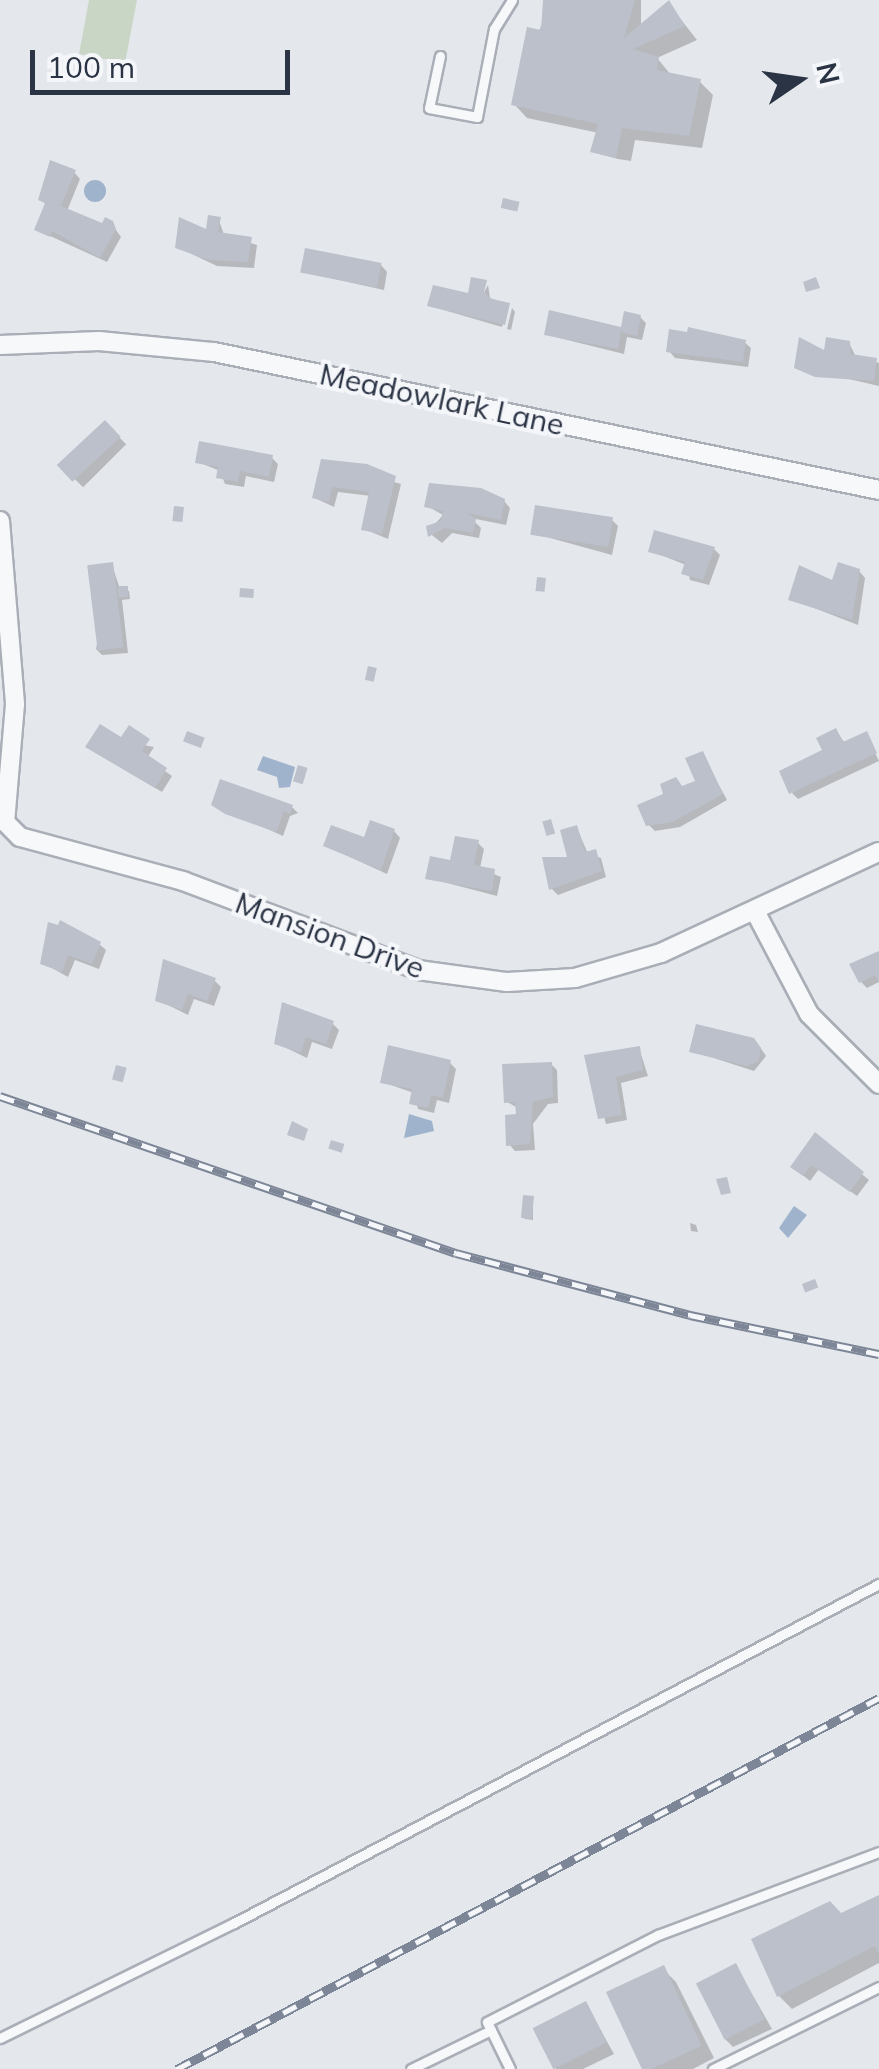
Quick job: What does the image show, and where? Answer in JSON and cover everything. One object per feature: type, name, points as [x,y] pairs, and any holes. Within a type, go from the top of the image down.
[{"type":"street","name":"Meadowlark Lane","points":[[0,345],[126,342],[214,352],[879,490]]},
{"type":"street","name":"Mansion Drive","points":[[0,521],[15,704],[7,827],[456,978],[506,982],[590,974],[756,913],[879,852]]},
{"type":"street","points":[[756,913],[809,1014],[879,1084]]},
{"type":"lane","points":[[440,56],[430,108],[477,117],[494,29],[512,0]]},
{"type":"lane","points":[[0,2038],[234,1923],[879,1584]]},
{"type":"lane","points":[[510,2069],[486,2022],[658,1936],[879,1852]]},
{"type":"lane","points":[[714,2069],[879,1987]]},
{"type":"lane","points":[[412,2069],[490,2030]]},
{"type":"green space","points":[[89,0],[137,0],[125,63],[79,54]]},
{"type":"water","points":[[95,180],[103,183],[103,199],[95,202],[87,199],[84,191],[87,183]]},
{"type":"water","points":[[263,756],[295,767],[290,787],[279,788],[277,777],[257,770]]},
{"type":"water","points":[[409,1114],[432,1121],[434,1131],[404,1138]]},
{"type":"water","points":[[794,1206],[807,1215],[788,1238],[779,1228]]},
{"type":"building","points":[[543,0],[635,0],[624,38],[669,0],[685,26],[633,49],[659,57],[657,70],[701,79],[689,136],[622,128],[616,158],[590,152],[598,124],[511,105],[527,27],[541,30]]},
{"type":"building","points":[[50,160],[76,170],[61,206],[102,223],[105,217],[113,221],[116,229],[100,258],[52,231],[50,237],[34,230],[45,203],[38,200]]},
{"type":"building","points":[[503,198],[520,202],[517,212],[501,208]]},
{"type":"building","points":[[208,215],[221,217],[218,232],[252,237],[248,262],[209,260],[175,248],[179,217],[206,229]]},
{"type":"building","points":[[305,248],[382,263],[377,287],[300,273]]},
{"type":"building","points":[[471,277],[487,280],[484,292],[492,299],[510,303],[505,325],[427,306],[433,285],[468,293]]},
{"type":"building","points":[[816,277],[820,288],[806,292],[803,282]]},
{"type":"building","points":[[549,310],[621,327],[624,311],[641,315],[637,336],[621,332],[618,349],[544,335]]},
{"type":"building","points":[[688,327],[746,340],[743,362],[666,352],[669,329],[687,332]]},
{"type":"building","points":[[799,337],[824,350],[826,337],[850,341],[851,354],[877,358],[874,381],[815,377],[794,368]]},
{"type":"building","points":[[105,420],[121,437],[72,482],[57,465]]},
{"type":"building","points":[[199,441],[273,455],[269,477],[240,471],[238,482],[216,478],[218,467],[195,463]]},
{"type":"building","points":[[321,459],[367,464],[396,476],[382,534],[361,530],[369,492],[332,487],[329,502],[312,498]]},
{"type":"building","points":[[429,483],[481,488],[505,499],[501,520],[467,513],[476,519],[473,533],[445,528],[428,537],[426,526],[441,521],[443,511],[424,507]]},
{"type":"building","points":[[535,505],[613,517],[608,547],[530,535]]},
{"type":"building","points":[[174,506],[184,507],[182,522],[172,521]]},
{"type":"building","points":[[654,530],[715,547],[703,580],[681,574],[685,562],[648,552]]},
{"type":"building","points":[[113,562],[123,647],[98,651],[87,565]]},
{"type":"building","points":[[838,562],[860,569],[852,620],[788,600],[799,565],[832,580]]},
{"type":"building","points":[[537,577],[546,578],[544,592],[536,591]]},
{"type":"building","points":[[118,586],[128,586],[128,597],[118,597]]},
{"type":"building","points":[[240,588],[254,589],[253,598],[239,597]]},
{"type":"building","points":[[368,666],[377,668],[374,682],[365,680]]},
{"type":"building","points":[[100,724],[121,737],[129,725],[150,739],[142,751],[167,768],[155,788],[85,747]]},
{"type":"building","points":[[836,728],[843,742],[867,731],[877,753],[789,794],[779,771],[822,750],[816,738]]},
{"type":"building","points":[[187,731],[205,738],[201,748],[183,741]]},
{"type":"building","points":[[703,751],[723,794],[673,822],[646,826],[637,805],[663,794],[660,784],[676,777],[682,786],[695,781],[685,758]]},
{"type":"building","points":[[298,765],[308,768],[303,784],[293,781]]},
{"type":"building","points":[[220,779],[293,805],[290,814],[284,811],[276,832],[225,814],[211,805]]},
{"type":"building","points":[[551,819],[555,833],[546,836],[542,821]]},
{"type":"building","points":[[370,820],[395,829],[381,870],[323,846],[331,825],[364,837]]},
{"type":"building","points":[[577,825],[585,852],[596,849],[602,871],[549,890],[542,857],[567,857],[560,830]]},
{"type":"building","points":[[455,836],[479,840],[474,865],[495,869],[492,891],[425,879],[430,856],[450,860]]},
{"type":"building","points":[[60,920],[101,942],[92,964],[68,955],[62,972],[40,964],[48,922],[58,925]]},
{"type":"building","points":[[879,951],[879,982],[875,975],[859,983],[849,964]]},
{"type":"building","points":[[163,959],[216,978],[207,1001],[188,994],[182,1010],[155,1001]]},
{"type":"building","points":[[282,1002],[334,1021],[326,1044],[306,1037],[301,1053],[274,1044]]},
{"type":"building","points":[[696,1024],[754,1038],[761,1048],[758,1062],[747,1066],[689,1052]]},
{"type":"building","points":[[388,1045],[451,1060],[443,1098],[431,1095],[428,1108],[409,1104],[412,1089],[380,1083]]},
{"type":"building","points":[[640,1046],[643,1070],[616,1077],[622,1115],[598,1119],[584,1055]]},
{"type":"building","points":[[552,1062],[553,1097],[533,1102],[530,1144],[506,1146],[505,1115],[516,1114],[515,1102],[504,1103],[502,1064]]},
{"type":"building","points":[[116,1065],[127,1068],[123,1082],[112,1079]]},
{"type":"building","points":[[292,1121],[308,1129],[304,1141],[287,1135]]},
{"type":"building","points":[[815,1132],[864,1172],[850,1192],[811,1165],[803,1176],[790,1167]]},
{"type":"building","points":[[331,1140],[344,1144],[342,1153],[328,1149]]},
{"type":"building","points":[[727,1177],[731,1193],[721,1195],[716,1179]]},
{"type":"building","points":[[523,1195],[534,1196],[532,1219],[521,1218]]},
{"type":"building","points":[[815,1279],[818,1287],[805,1292],[802,1284]]},
{"type":"building","points":[[879,1895],[879,1955],[875,1946],[777,1997],[751,1939],[830,1901],[841,1913]]},
{"type":"building","points":[[736,1963],[765,2019],[725,2040],[696,1983]]},
{"type":"building","points":[[664,1965],[702,2046],[652,2069],[642,2069],[606,1992]]},
{"type":"building","points":[[586,2001],[607,2042],[553,2069],[533,2028]]},
{"type":"railway","points":[[0,1096],[456,1253],[690,1315],[879,1354]]},
{"type":"railway","points":[[177,2069],[879,1698]]}]
